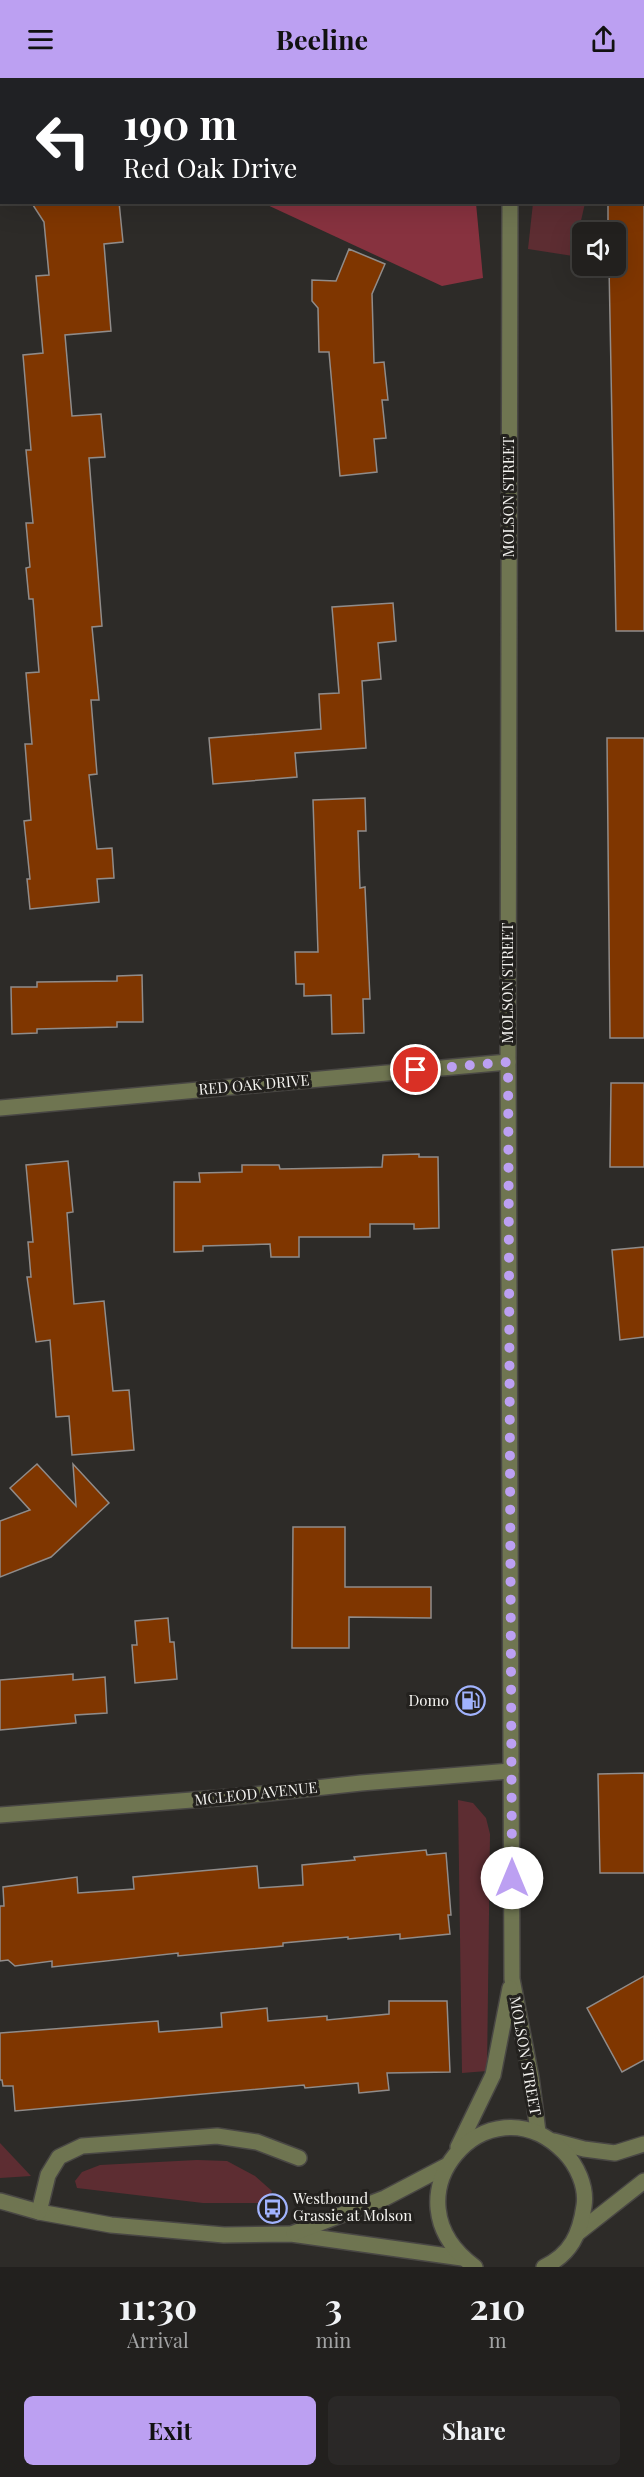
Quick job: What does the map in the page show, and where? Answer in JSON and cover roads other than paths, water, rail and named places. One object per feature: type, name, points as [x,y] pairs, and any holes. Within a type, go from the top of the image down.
[{"type":"street","name":"MOLSON STREET","points":[[510,204],[508,1062],[512,1979],[531,2077],[538,2132]]},
{"type":"street","name":"RED OAK DRIVE","points":[[0,1108],[508,1062]]},
{"type":"street","name":"MCLEOD AVENUE","points":[[0,1815],[243,1796],[361,1783],[511,1771]]},
{"type":"street","name":"MOLSON STREET","points":[[469,2262],[446,2238],[438,2215],[438,2189],[450,2160],[472,2123],[493,2075],[512,1979]]},
{"type":"street","points":[[291,2234],[384,2198],[450,2160],[470,2140],[489,2131],[511,2128],[538,2132],[554,2141],[584,2149],[615,2153],[644,2144]]},
{"type":"street","points":[[39,2212],[48,2175],[58,2157],[82,2146],[217,2136],[257,2142],[299,2158]]},
{"type":"street","points":[[554,2141],[570,2158],[581,2179],[585,2202],[579,2232]]},
{"type":"street","points":[[559,2267],[579,2232],[644,2181]]},
{"type":"street","points":[[0,2200],[39,2212],[111,2225],[224,2235],[291,2234],[469,2262]]},
{"type":"street","points":[[544,2267],[553,2263],[570,2246]]},
{"type":"place","name":"Domo","points":[[470,1701]]},
{"type":"place","name":"Westbound Grassie at Molson","points":[[272,2208]]}]
